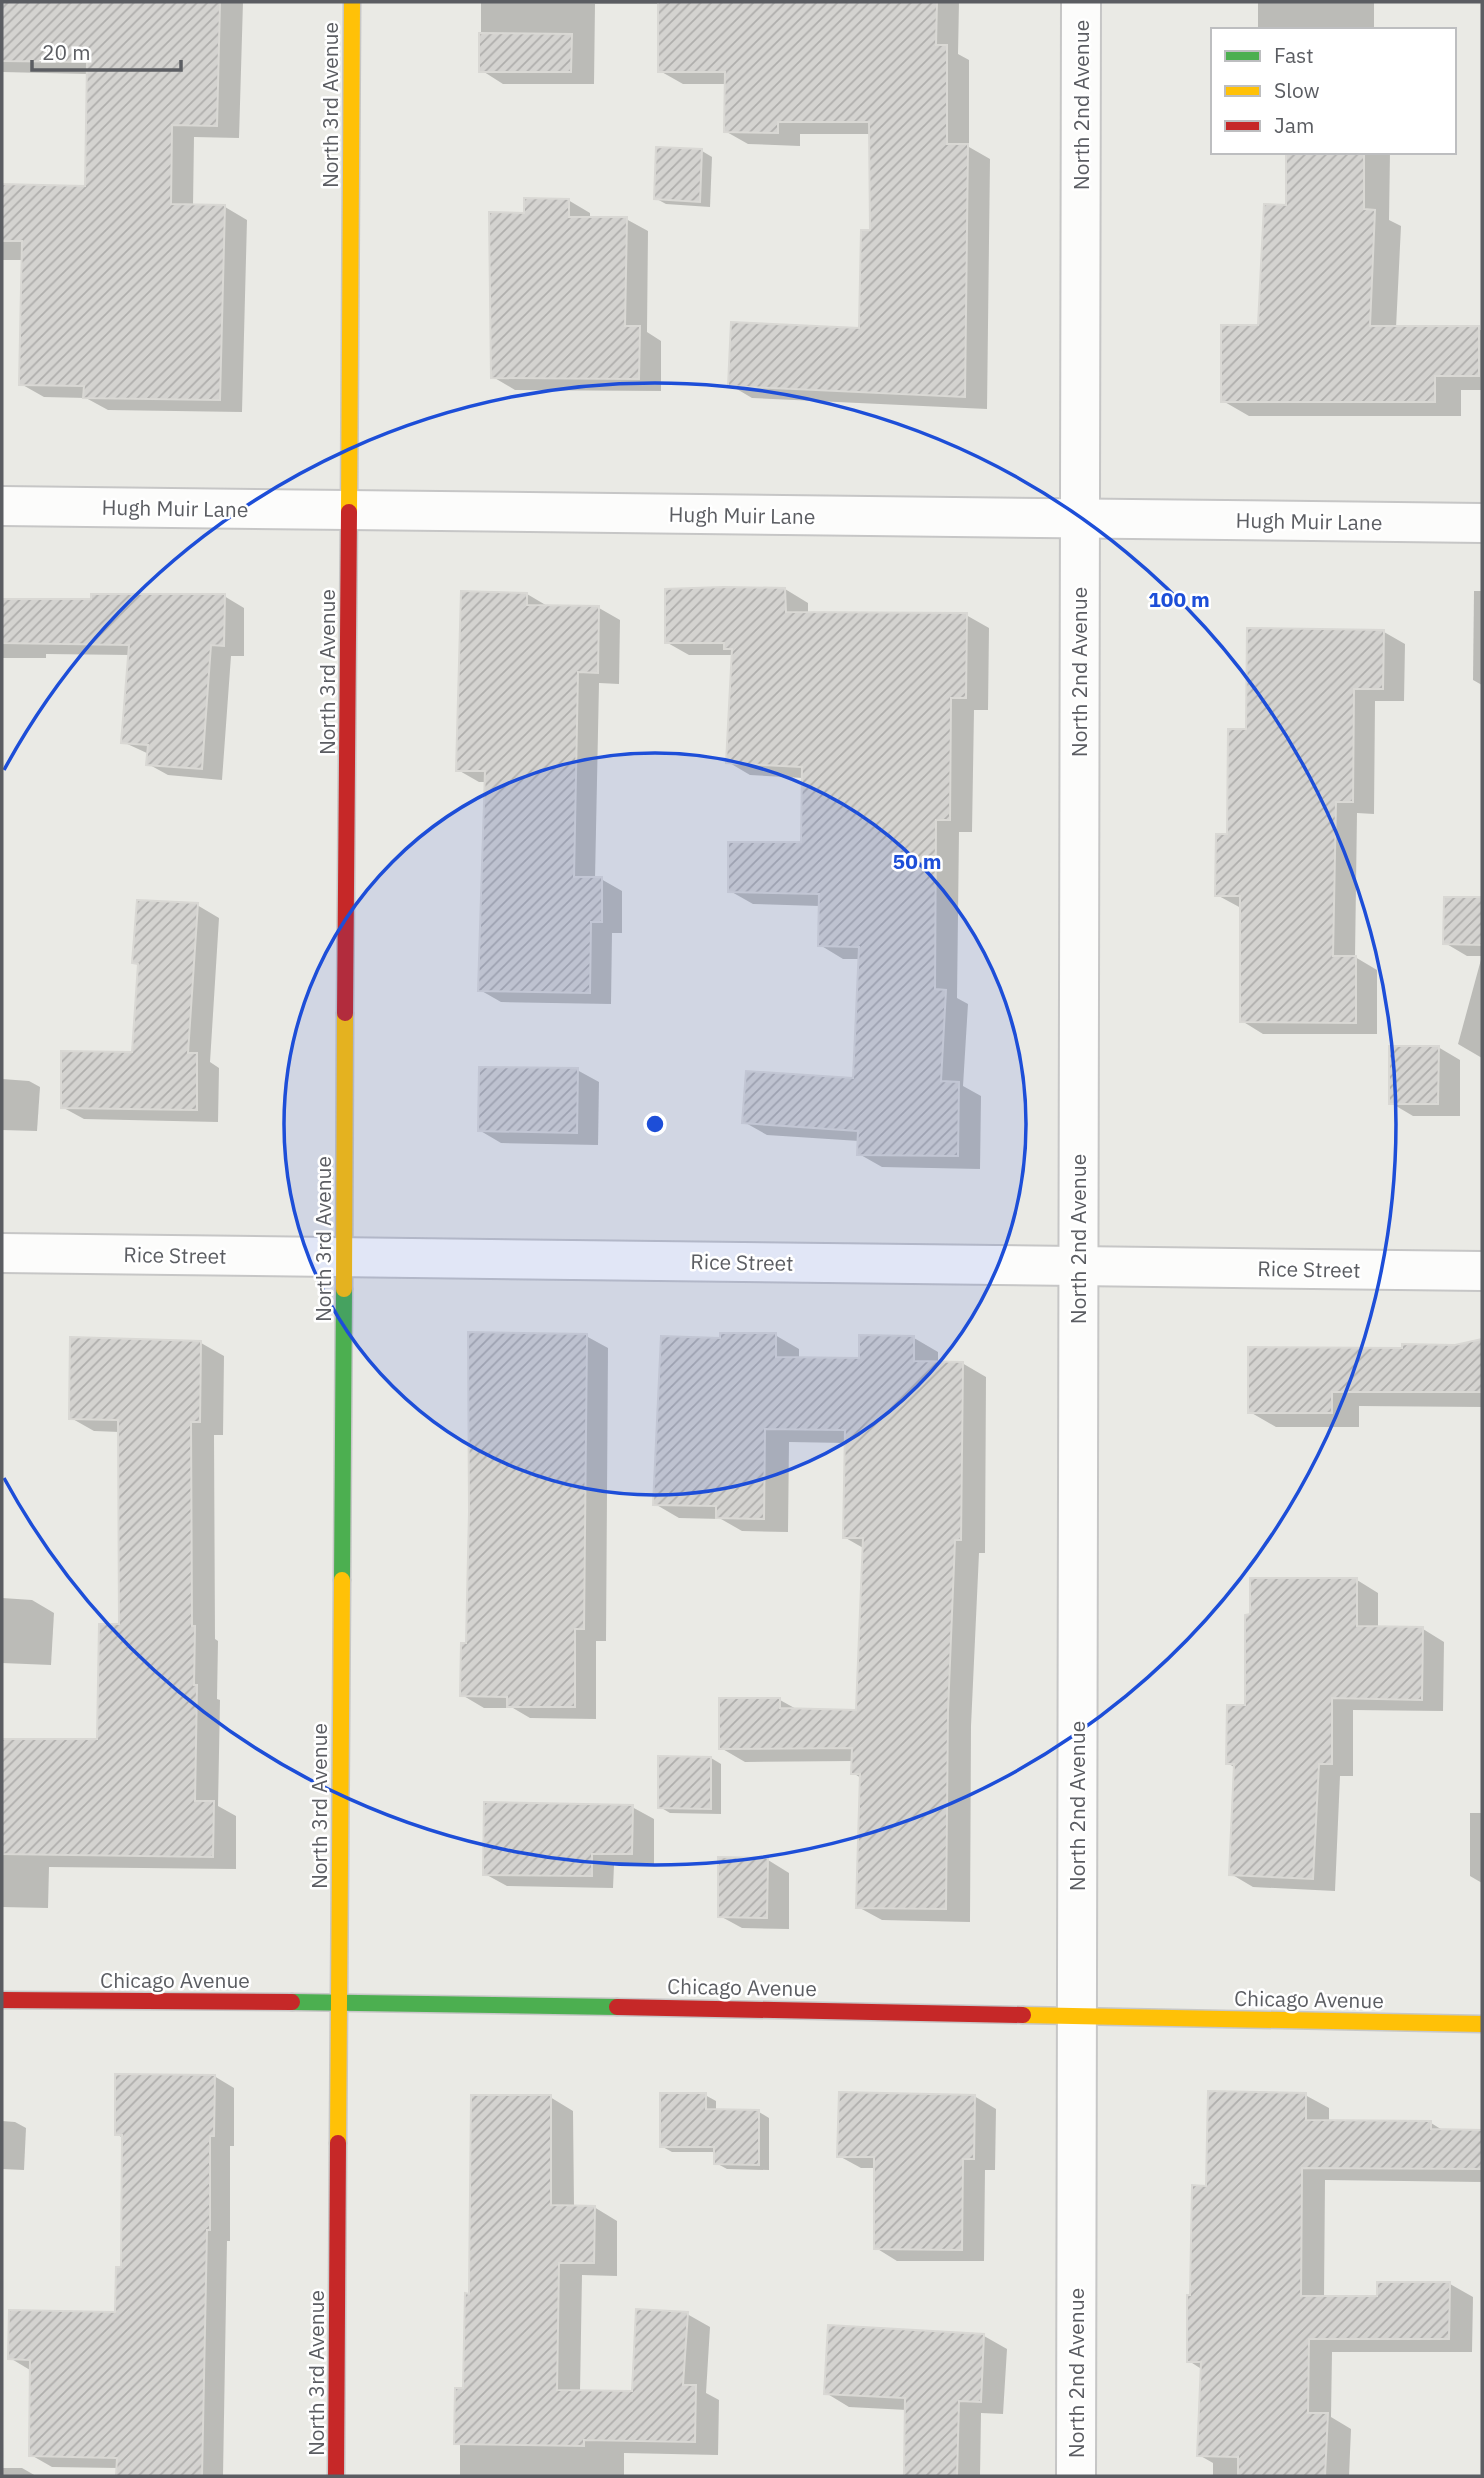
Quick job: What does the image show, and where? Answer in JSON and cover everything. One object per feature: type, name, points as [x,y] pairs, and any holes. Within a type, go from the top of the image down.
[{"type":"street","name":"North 3rd Avenue","points":[[336,2476],[352,2]]},
{"type":"street","name":"North 2nd Avenue","points":[[1076,2476],[1081,2]]},
{"type":"street","name":"Hugh Muir Lane","points":[[2,506],[1482,523]]},
{"type":"street","name":"Rice Street","points":[[2,1253],[1482,1271]]},
{"type":"street","name":"Chicago Avenue","points":[[2,2000],[339,2001],[1482,2024]]},
{"type":"building","points":[[2,2],[220,2],[217,126],[172,125],[171,204],[225,205],[220,400],[83,398],[84,386],[19,385],[22,241],[2,241],[2,184],[85,186],[87,62],[2,61]]},
{"type":"building","points":[[658,2],[937,2],[936,45],[947,45],[947,144],[968,144],[965,397],[728,386],[731,322],[859,328],[861,230],[870,230],[869,122],[778,122],[778,133],[724,132],[725,72],[658,72]]},
{"type":"building","points":[[479,33],[572,34],[571,72],[479,72]]},
{"type":"building","points":[[656,147],[702,149],[700,202],[654,199]]},
{"type":"building","points":[[1286,154],[1364,154],[1364,209],[1375,210],[1370,326],[1479,326],[1479,376],[1435,376],[1435,402],[1221,402],[1221,325],[1258,325],[1264,204],[1286,205]]},
{"type":"building","points":[[524,198],[569,199],[569,217],[627,217],[625,326],[640,326],[639,379],[491,378],[489,212],[524,213]]},
{"type":"building","points":[[785,588],[786,612],[967,613],[966,698],[951,698],[950,820],[936,820],[935,989],[946,990],[941,1081],[959,1082],[958,1156],[857,1155],[858,1131],[742,1123],[746,1071],[853,1078],[859,947],[818,946],[819,894],[728,892],[728,842],[801,842],[802,767],[726,763],[732,649],[724,649],[724,643],[665,643],[665,589]]},
{"type":"building","points":[[461,591],[527,593],[527,605],[599,606],[598,673],[578,672],[574,877],[602,877],[602,922],[591,922],[590,993],[478,991],[485,771],[456,771]]},
{"type":"building","points":[[91,594],[225,594],[224,646],[211,645],[202,769],[146,765],[148,745],[121,743],[129,645],[2,643],[2,599],[91,599]]},
{"type":"building","points":[[1247,628],[1384,630],[1383,689],[1354,689],[1353,802],[1336,802],[1333,956],[1356,956],[1356,1023],[1240,1022],[1240,896],[1215,896],[1216,834],[1227,834],[1228,729],[1246,729]]},
{"type":"building","points":[[1444,897],[1482,897],[1482,945],[1443,944]]},
{"type":"building","points":[[137,900],[198,903],[188,1053],[197,1053],[197,1110],[61,1108],[61,1051],[132,1052],[138,964],[132,963]]},
{"type":"building","points":[[1389,1046],[1439,1046],[1438,1104],[1389,1104]]},
{"type":"building","points":[[479,1067],[578,1068],[577,1133],[478,1131]]},
{"type":"building","points":[[468,1332],[587,1334],[584,1629],[575,1629],[575,1707],[507,1707],[507,1697],[460,1696],[461,1643],[466,1643],[469,1512]]},
{"type":"building","points":[[720,1333],[776,1333],[776,1357],[859,1358],[859,1335],[914,1336],[914,1361],[963,1362],[961,1540],[955,1540],[948,1711],[946,1909],[856,1908],[860,1774],[851,1774],[852,1748],[719,1749],[719,1698],[780,1698],[780,1708],[856,1710],[863,1538],[843,1538],[845,1430],[765,1429],[764,1519],[716,1518],[716,1506],[653,1505],[661,1336],[720,1338]]},
{"type":"building","points":[[70,1337],[201,1341],[200,1422],[191,1422],[192,1626],[195,1626],[194,1685],[197,1685],[195,1801],[214,1801],[213,1857],[2,1854],[2,1739],[97,1739],[99,1624],[119,1624],[118,1420],[69,1419]]},
{"type":"building","points":[[1482,1339],[1482,1392],[1332,1392],[1332,1413],[1248,1413],[1248,1347],[1402,1348],[1402,1344],[1455,1345]]},
{"type":"building","points":[[1250,1578],[1357,1578],[1357,1626],[1423,1627],[1422,1700],[1332,1698],[1332,1764],[1319,1764],[1313,1879],[1229,1875],[1234,1764],[1226,1764],[1227,1705],[1245,1705],[1245,1615],[1250,1614]]},
{"type":"building","points":[[658,1756],[711,1757],[711,1809],[658,1808]]},
{"type":"building","points":[[484,1802],[633,1805],[632,1854],[592,1854],[592,1876],[483,1875]]},
{"type":"building","points":[[718,1857],[768,1858],[767,1918],[718,1917]]},
{"type":"building","points":[[115,2074],[215,2075],[214,2136],[210,2136],[210,2230],[207,2230],[202,2476],[116,2476],[117,2458],[29,2456],[30,2360],[8,2359],[9,2310],[115,2312],[116,2267],[121,2267],[122,2135],[115,2135]]},
{"type":"building","points":[[1208,2091],[1306,2093],[1306,2120],[1431,2121],[1431,2129],[1482,2130],[1482,2169],[1302,2168],[1301,2296],[1377,2296],[1377,2282],[1450,2282],[1449,2339],[1309,2339],[1308,2413],[1328,2413],[1325,2476],[1238,2476],[1238,2457],[1197,2456],[1201,2362],[1187,2362],[1187,2295],[1190,2295],[1192,2185],[1206,2186]]},
{"type":"building","points":[[839,2092],[975,2095],[974,2159],[963,2159],[962,2250],[874,2249],[874,2157],[837,2157]]},
{"type":"building","points":[[660,2093],[706,2093],[706,2109],[759,2110],[759,2165],[714,2164],[714,2147],[660,2147]]},
{"type":"building","points":[[471,2095],[551,2095],[551,2205],[595,2206],[594,2263],[559,2263],[557,2390],[632,2391],[636,2309],[688,2312],[683,2385],[696,2385],[695,2442],[584,2440],[584,2446],[454,2444],[455,2388],[463,2388],[465,2293],[469,2294]]},
{"type":"building","points":[[828,2325],[984,2334],[981,2402],[959,2401],[957,2476],[904,2476],[905,2398],[824,2394]]},
{"type":"traffic: fast","points":[[342,1580],[344,1289]]},
{"type":"traffic: fast","points":[[292,2002],[617,2007]]},
{"type":"traffic: slow","points":[[349,512],[352,2]]},
{"type":"traffic: slow","points":[[344,1289],[345,1013]]},
{"type":"traffic: slow","points":[[338,2143],[342,1580]]},
{"type":"traffic: slow","points":[[1023,2015],[1482,2024]]},
{"type":"traffic: jam","points":[[345,1013],[349,512]]},
{"type":"traffic: jam","points":[[2,2000],[292,2002]]},
{"type":"traffic: jam","points":[[617,2007],[1023,2015]]},
{"type":"traffic: jam","points":[[336,2476],[338,2143]]}]
